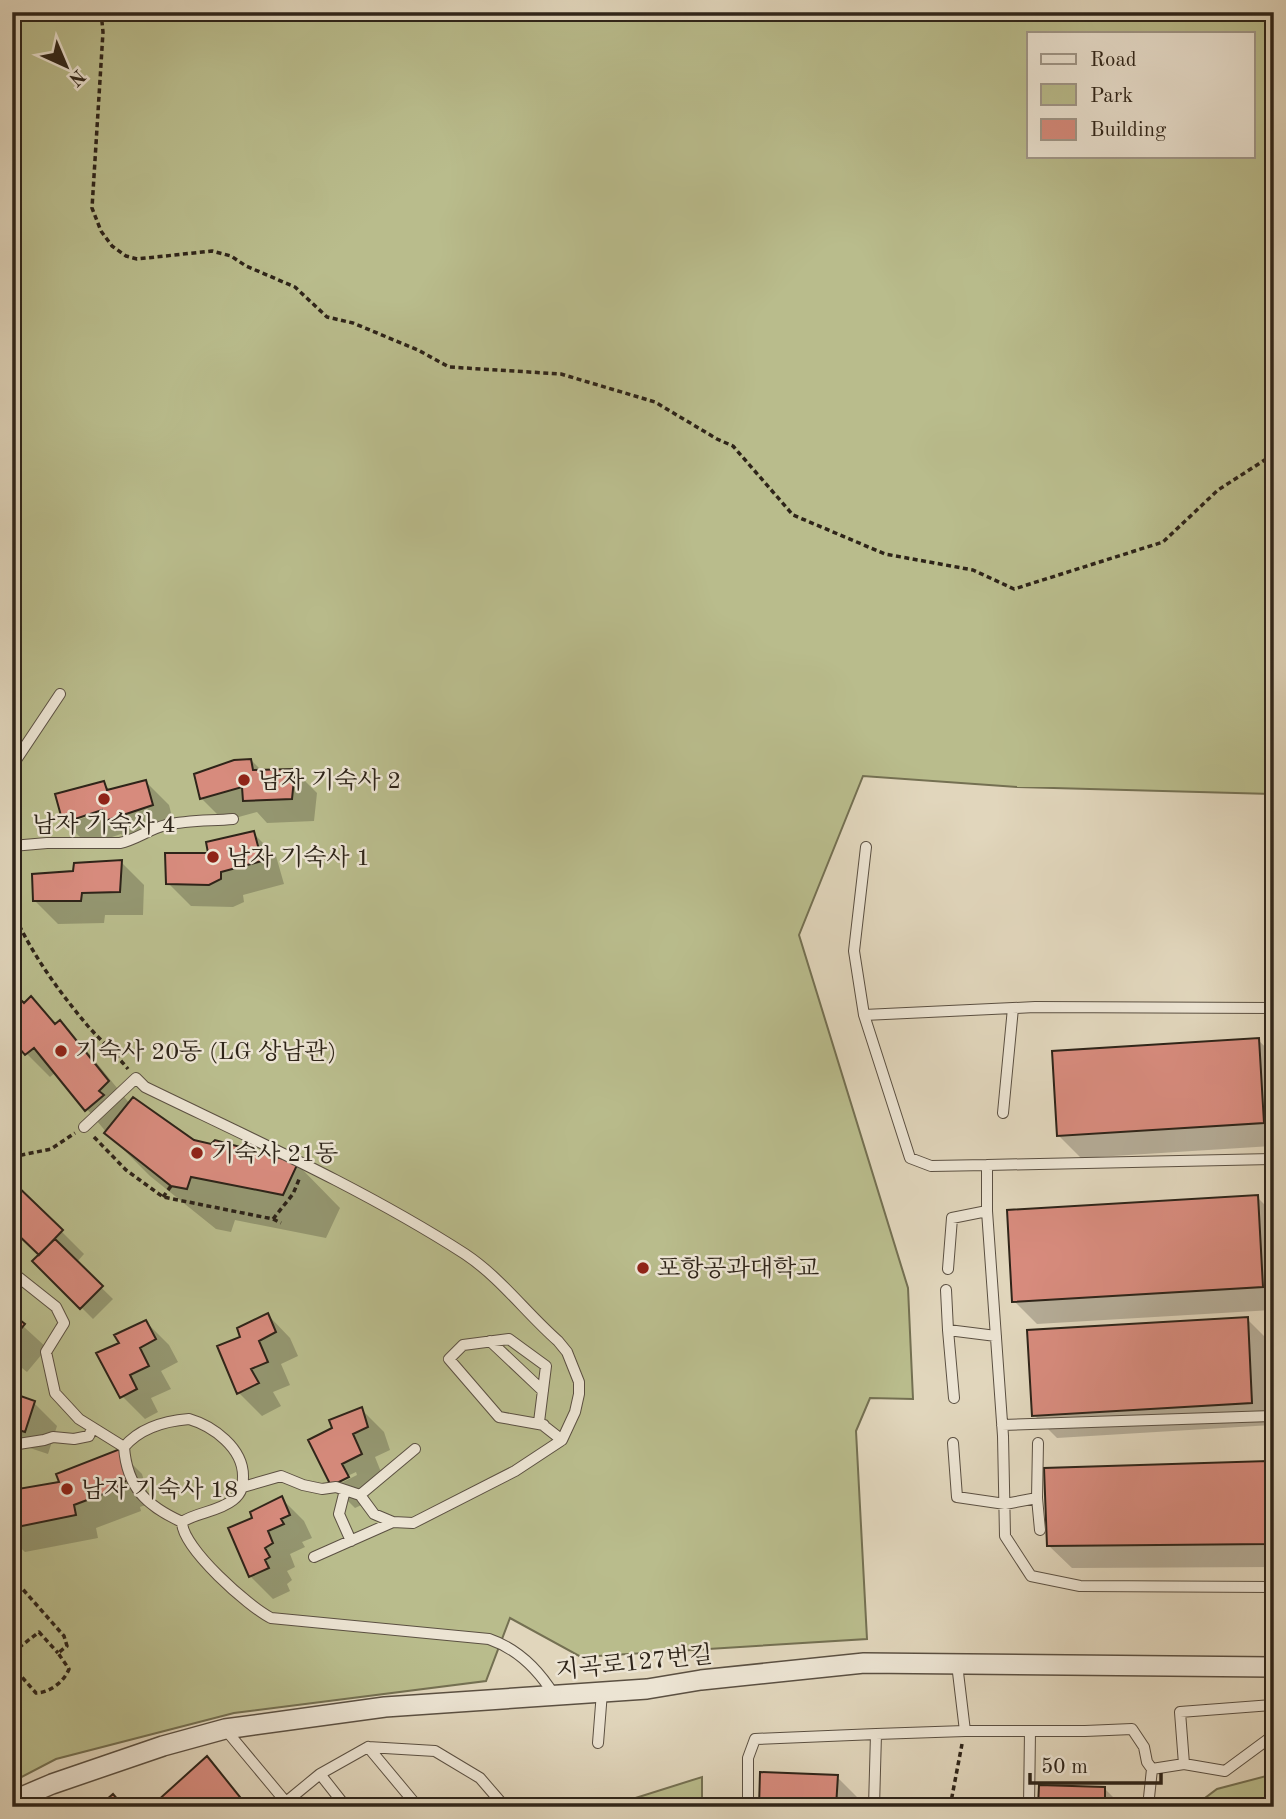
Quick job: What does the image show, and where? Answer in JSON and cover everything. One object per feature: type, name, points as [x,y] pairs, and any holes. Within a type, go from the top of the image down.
[{"type":"street","name":"지곡로127번길","points":[[12,1801],[52,1784],[163,1746],[225,1729],[385,1707],[648,1689],[701,1680],[864,1663],[1273,1667]]},
{"type":"lane","points":[[12,766],[61,694]]},
{"type":"lane","points":[[12,846],[120,843],[167,825],[233,819]]},
{"type":"lane","points":[[866,847],[854,951],[864,1015],[911,1158],[931,1166],[1274,1158]]},
{"type":"lane","points":[[864,1015],[1013,1008],[1274,1009]]},
{"type":"lane","points":[[1003,1113],[1013,1008]]},
{"type":"lane","points":[[84,1127],[136,1078],[145,1087],[371,1200],[465,1254],[494,1277],[558,1341],[567,1352],[579,1382],[575,1412],[562,1440],[514,1471],[412,1523],[393,1522],[374,1514],[360,1494],[336,1487],[323,1489],[281,1476],[243,1488]]},
{"type":"lane","points":[[987,1165],[987,1211],[1002,1425],[1005,1536],[1031,1576],[1080,1586],[1274,1587]]},
{"type":"lane","points":[[948,1269],[952,1218],[987,1211]]},
{"type":"lane","points":[[12,1272],[56,1307],[64,1323],[46,1352],[55,1393],[79,1419],[124,1447]]},
{"type":"lane","points":[[946,1290],[954,1398]]},
{"type":"lane","points":[[948,1330],[996,1336]]},
{"type":"lane","points":[[544,1425],[499,1417],[449,1359],[463,1345],[509,1339],[546,1366],[539,1422],[544,1425],[562,1440]]},
{"type":"lane","points":[[491,1341],[543,1391]]},
{"type":"lane","points":[[1002,1425],[1274,1416]]},
{"type":"lane","points":[[188,1419],[199,1422],[220,1436],[235,1452],[243,1470],[243,1488],[229,1503],[182,1522],[152,1506],[132,1482],[125,1466],[124,1447],[132,1438],[157,1424],[188,1419]]},
{"type":"lane","points":[[12,1445],[53,1437],[83,1438],[89,1436],[92,1428]]},
{"type":"lane","points":[[953,1443],[957,1497],[1005,1504],[1037,1499]]},
{"type":"lane","points":[[1038,1443],[1037,1499],[1040,1530]]},
{"type":"lane","points":[[360,1494],[415,1449]]},
{"type":"lane","points":[[345,1490],[339,1514],[351,1541]]},
{"type":"lane","points":[[182,1522],[182,1529],[189,1542],[201,1556],[243,1600],[271,1618],[489,1639],[524,1658],[541,1674],[554,1695]]},
{"type":"lane","points":[[314,1557],[393,1522]]},
{"type":"lane","points":[[957,1664],[965,1731]]},
{"type":"lane","points":[[1152,1769],[1184,1764],[1225,1770],[1271,1737],[1273,1667]]},
{"type":"lane","points":[[598,1743],[602,1692]]},
{"type":"lane","points":[[1184,1764],[1180,1712],[1273,1705]]},
{"type":"lane","points":[[748,1807],[748,1758],[755,1740],[965,1731],[1132,1728],[1144,1747],[1147,1762],[1152,1769],[1149,1807]]},
{"type":"lane","points":[[225,1729],[288,1804],[320,1774],[368,1747],[435,1751],[480,1778],[505,1807]]},
{"type":"lane","points":[[1029,1807],[1030,1731]]},
{"type":"lane","points":[[874,1807],[876,1734]]},
{"type":"lane","points":[[368,1747],[418,1807]]},
{"type":"lane","points":[[320,1774],[346,1807]]},
{"type":"path","points":[[101,12],[103,32],[92,208],[101,231],[120,253],[137,259],[212,251],[231,256],[246,266],[295,287],[327,317],[353,323],[418,350],[449,367],[561,374],[655,402],[733,446],[793,515],[871,548],[900,557],[973,570],[1014,589],[1163,542],[1218,491],[1274,454]]},
{"type":"path","points":[[12,911],[52,982],[136,1078]]},
{"type":"path","points":[[12,933],[21,930]]},
{"type":"path","points":[[12,1157],[51,1149],[84,1127],[126,1170],[163,1197],[273,1219],[281,1223]]},
{"type":"path","points":[[273,1219],[293,1194],[305,1166]]},
{"type":"path","points":[[163,1197],[171,1186]]},
{"type":"path","points":[[12,1577],[64,1636],[67,1646],[58,1653]]},
{"type":"path","points":[[12,1653],[39,1632],[69,1669],[66,1677],[44,1693],[36,1693],[12,1666]]},
{"type":"path","points":[[950,1807],[965,1731]]},
{"type":"green space","name":"포항공과대학교","points":[[12,12],[1274,12],[1274,794],[1017,787],[863,776],[799,935],[908,1288],[913,1399],[870,1398],[856,1431],[867,1639],[581,1657],[510,1618],[486,1681],[234,1713],[56,1759],[12,1782]]},
{"type":"green space","points":[[1274,1774],[1274,1807],[1193,1807],[1217,1789]]},
{"type":"green space","points":[[702,1777],[702,1807],[607,1807]]},
{"type":"building","name":"남자 기숙사 2","points":[[251,759],[253,770],[295,769],[292,799],[243,801],[242,787],[200,799],[194,774],[234,760]]},
{"type":"building","name":"남자 기숙사 4","points":[[146,780],[153,805],[105,821],[102,810],[63,823],[55,794],[104,781],[107,790]]},
{"type":"building","name":"남자 기숙사 1","points":[[254,831],[262,861],[221,872],[221,879],[209,885],[166,884],[165,853],[208,853],[206,842]]},
{"type":"building","points":[[122,860],[120,892],[82,893],[81,901],[33,901],[32,874],[73,871],[74,863]]},
{"type":"building","name":"기숙사 20동 (LG 상남관)","points":[[31,996],[55,1024],[60,1020],[109,1081],[99,1091],[104,1095],[85,1111],[34,1048],[25,1055],[12,1040],[12,1004],[19,998],[24,1003]]},
{"type":"building","points":[[1259,1038],[1264,1123],[1057,1136],[1052,1051]]},
{"type":"building","name":"기숙사 21동","points":[[133,1097],[194,1140],[211,1144],[215,1140],[298,1163],[283,1195],[191,1177],[187,1189],[171,1186],[104,1133]]},
{"type":"building","points":[[12,1181],[63,1230],[39,1255],[12,1229]]},
{"type":"building","points":[[1258,1195],[1263,1287],[1012,1302],[1007,1210]]},
{"type":"building","points":[[55,1239],[103,1286],[80,1309],[32,1261]]},
{"type":"building","points":[[268,1313],[276,1332],[259,1341],[268,1362],[251,1369],[259,1383],[237,1394],[217,1346],[240,1337],[237,1328]]},
{"type":"building","points":[[12,1314],[25,1324],[12,1340]]},
{"type":"building","points":[[1248,1317],[1252,1403],[1032,1416],[1027,1330]]},
{"type":"building","points":[[146,1320],[156,1339],[140,1348],[149,1366],[130,1375],[137,1389],[120,1398],[96,1353],[119,1343],[114,1335]]},
{"type":"building","points":[[12,1393],[35,1401],[25,1432],[12,1428]]},
{"type":"building","points":[[362,1407],[368,1427],[353,1434],[362,1454],[342,1464],[349,1477],[331,1486],[308,1440],[332,1428],[329,1420]]},
{"type":"building","name":"남자 기숙사 18","points":[[120,1449],[129,1480],[118,1484],[119,1488],[74,1505],[76,1515],[12,1528],[12,1490],[59,1482],[56,1474]]},
{"type":"building","points":[[1268,1461],[1270,1544],[1047,1546],[1044,1468]]},
{"type":"building","points":[[282,1496],[290,1515],[281,1519],[284,1524],[268,1531],[273,1543],[265,1548],[270,1557],[265,1560],[269,1568],[249,1577],[228,1528],[252,1518],[250,1512]]},
{"type":"building","points":[[207,1756],[248,1807],[164,1807],[156,1802]]},
{"type":"building","points":[[760,1772],[838,1775],[836,1807],[759,1807]]},
{"type":"building","points":[[1039,1785],[1105,1787],[1105,1807],[1038,1807]]},
{"type":"building","points":[[113,1794],[124,1807],[98,1807]]},
{"type":"place","name":"남자 기숙사 2","points":[[244,780]]},
{"type":"place","name":"남자 기숙사 4","points":[[104,799]]},
{"type":"place","name":"남자 기숙사 1","points":[[213,857]]},
{"type":"place","name":"기숙사 20동 (LG 상남관)","points":[[61,1051]]},
{"type":"place","name":"기숙사 21동","points":[[197,1153]]},
{"type":"place","name":"포항공과대학교","points":[[643,1268]]},
{"type":"place","name":"남자 기숙사 18","points":[[67,1489]]}]
